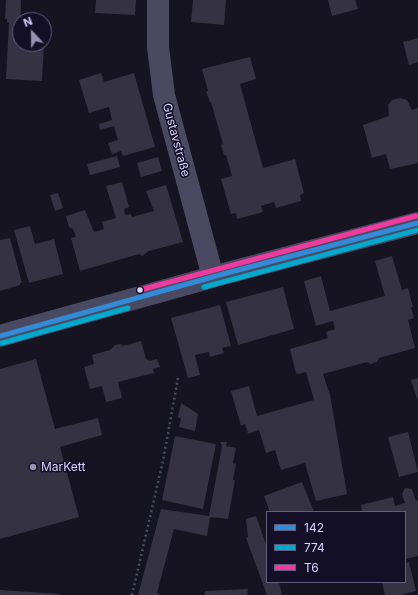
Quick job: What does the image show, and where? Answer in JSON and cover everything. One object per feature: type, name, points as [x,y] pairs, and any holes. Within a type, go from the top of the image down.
[{"type":"street","name":"Gustavstraße","points":[[158,0],[158,47],[164,95],[213,277]]},
{"type":"street","points":[[0,336],[213,277],[418,223]]},
{"type":"path","points":[[132,595],[163,461],[178,378]]},
{"type":"building","points":[[6,0],[21,0],[21,12],[12,12],[12,52],[44,52],[42,81],[6,79],[9,23],[7,22],[7,19],[5,19]]},
{"type":"building","points":[[96,0],[136,0],[135,15],[95,13]]},
{"type":"building","points":[[193,0],[226,0],[224,25],[191,22]]},
{"type":"building","points":[[328,0],[355,0],[358,9],[332,16]]},
{"type":"building","points":[[418,38],[418,62],[409,65],[403,42]]},
{"type":"building","points":[[250,57],[256,79],[240,84],[263,168],[295,159],[304,193],[300,195],[301,201],[276,208],[274,202],[261,206],[263,212],[237,219],[236,213],[231,214],[221,179],[232,176],[226,155],[224,155],[221,145],[223,144],[211,102],[206,91],[208,91],[202,69]]},
{"type":"building","points":[[101,73],[104,82],[134,73],[155,147],[123,156],[121,151],[112,154],[108,143],[118,140],[114,126],[100,130],[99,124],[112,120],[109,107],[89,113],[79,80]]},
{"type":"building","points":[[400,98],[407,100],[412,110],[418,108],[418,163],[390,169],[386,154],[372,158],[363,125],[389,116],[388,105],[392,100]]},
{"type":"building","points":[[117,156],[120,167],[90,175],[87,164]]},
{"type":"building","points":[[158,157],[162,171],[141,177],[137,163]]},
{"type":"building","points":[[122,182],[129,207],[124,209],[125,215],[131,214],[132,217],[154,211],[146,191],[166,185],[183,242],[149,251],[142,256],[139,254],[80,271],[71,238],[76,237],[73,229],[69,227],[66,216],[85,210],[94,232],[104,229],[102,222],[116,218],[106,186]]},
{"type":"building","points":[[58,193],[63,208],[55,211],[50,195]]},
{"type":"building","points":[[30,226],[35,244],[54,239],[63,274],[29,283],[14,230]]},
{"type":"building","points":[[10,238],[22,283],[0,291],[0,240]]},
{"type":"building","points":[[392,256],[402,290],[408,288],[413,307],[411,307],[414,318],[408,320],[415,348],[379,358],[377,362],[371,364],[367,362],[323,374],[330,395],[347,494],[316,501],[305,463],[281,470],[275,450],[266,453],[259,430],[248,434],[245,424],[241,426],[231,391],[249,386],[257,416],[314,400],[306,372],[296,373],[290,349],[328,338],[326,332],[335,329],[333,321],[316,326],[304,281],[321,276],[330,311],[385,296],[375,261]]},
{"type":"building","points":[[283,287],[294,329],[238,345],[226,302]]},
{"type":"building","points":[[220,305],[231,346],[222,348],[224,353],[210,357],[209,352],[195,355],[200,375],[188,378],[171,318]]},
{"type":"building","points":[[141,341],[146,359],[150,361],[157,359],[160,367],[153,369],[154,373],[118,382],[122,398],[106,402],[102,386],[90,389],[84,367],[94,364],[92,355],[110,350],[115,345],[120,344],[123,346]]},
{"type":"building","name":"MarKett","points":[[36,359],[55,429],[98,418],[102,435],[60,447],[79,517],[0,539],[0,369]]},
{"type":"building","points":[[418,378],[418,399],[417,399],[411,380]]},
{"type":"building","points":[[181,403],[198,414],[195,431],[179,427],[181,419],[178,417]]},
{"type":"building","points":[[408,432],[418,472],[399,477],[388,437]]},
{"type":"building","points":[[175,436],[216,444],[203,509],[162,500]]},
{"type":"building","points":[[220,442],[227,442],[226,446],[236,448],[233,463],[236,464],[233,480],[235,480],[228,519],[210,517],[207,536],[174,529],[157,593],[159,593],[159,595],[138,595],[161,509],[209,516],[222,446]]},
{"type":"building","points":[[302,482],[314,511],[270,511],[264,496]]},
{"type":"building","points":[[405,488],[412,489],[416,501],[418,500],[418,556],[406,559],[406,511],[362,511],[361,505],[393,497],[395,506],[405,503],[402,494]]},
{"type":"building","points":[[256,516],[266,544],[266,583],[279,583],[282,595],[267,595],[246,538],[248,537],[246,519]]},
{"type":"building","points":[[409,562],[416,591],[401,595],[385,595],[382,583],[406,583],[406,563]]},
{"type":"building","points":[[248,589],[247,595],[205,595],[205,591]]},
{"type":"building","points":[[0,590],[60,594],[60,595],[0,595]]},
{"type":"transit line","name":"T6","points":[[140,290],[416,216]]},
{"type":"transit line","name":"142","points":[[0,336],[227,273],[418,223]]},
{"type":"transit line","name":"774","points":[[204,287],[418,230]]},
{"type":"transit line","name":"774","points":[[2,343],[128,308]]},
{"type":"place","name":"MarKett","points":[[33,467]]}]
